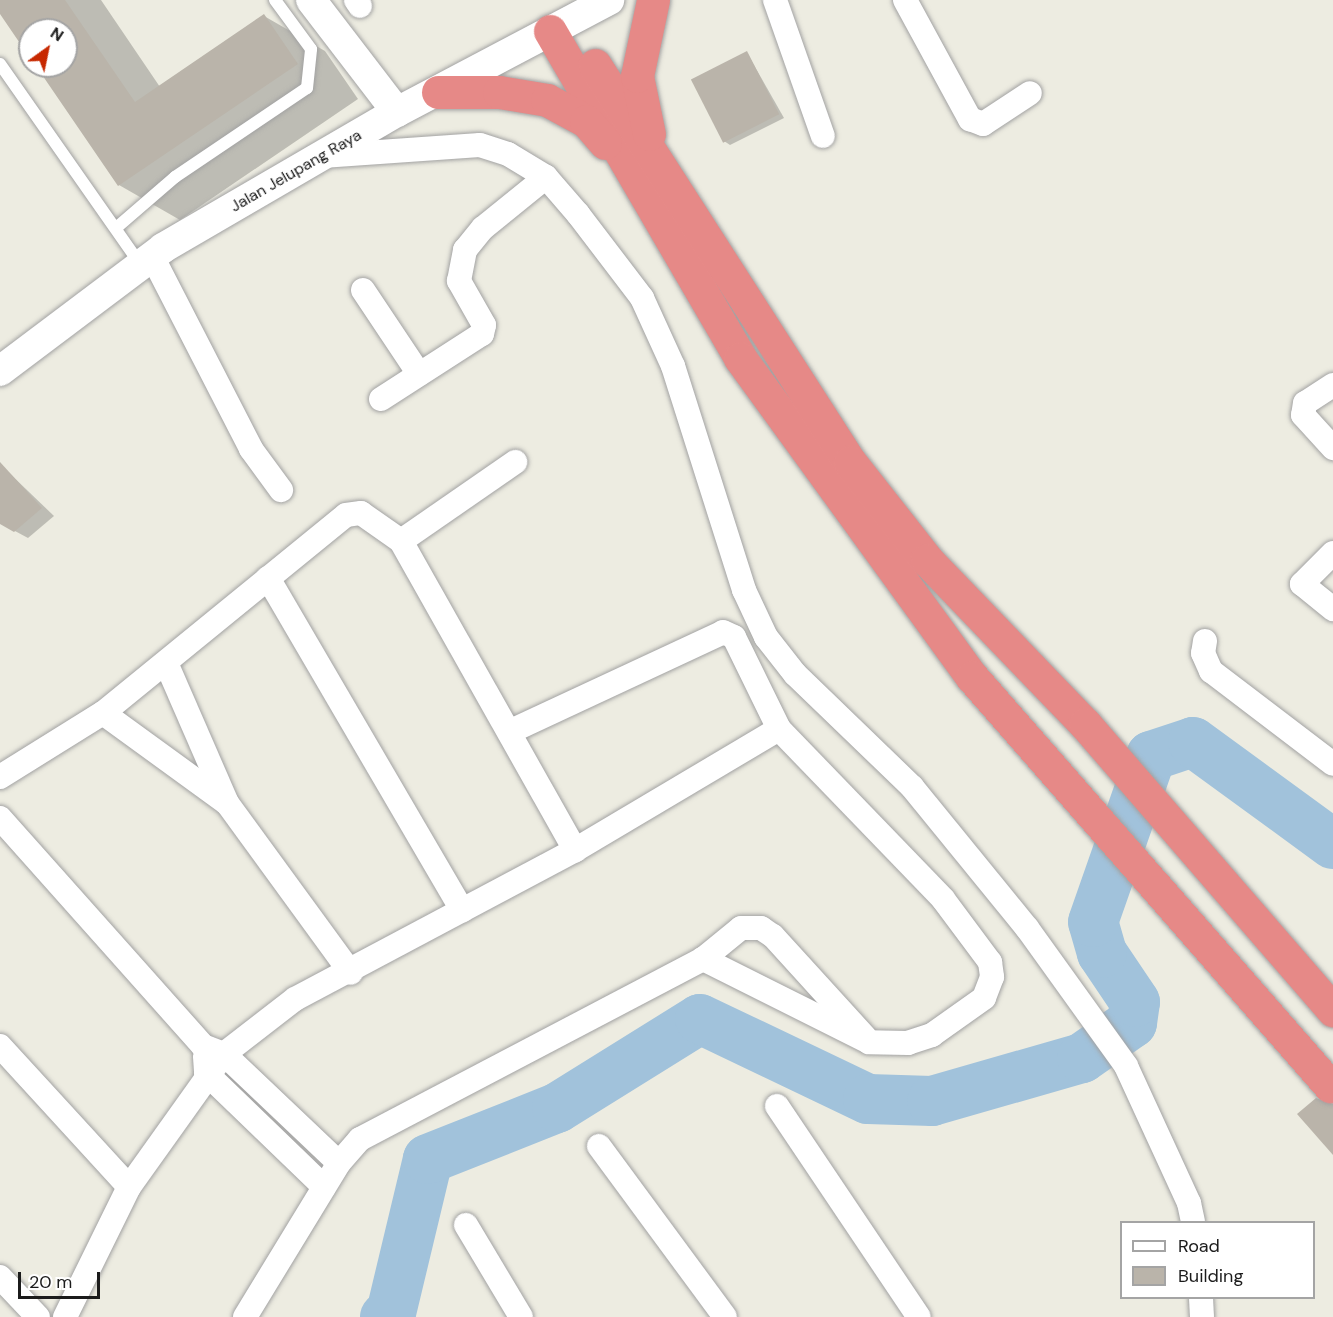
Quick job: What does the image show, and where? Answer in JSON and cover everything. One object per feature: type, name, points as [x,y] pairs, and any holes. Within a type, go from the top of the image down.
[{"type":"highway","points":[[652,151],[637,76],[653,0]]},
{"type":"highway","points":[[557,26],[652,151],[850,462],[927,560],[1085,724],[1333,1010]]},
{"type":"highway","points":[[557,26],[740,358],[972,677],[1065,787],[1330,1086]]},
{"type":"highway","points":[[438,92],[499,92],[548,100],[586,122],[645,187]]},
{"type":"street","points":[[311,0],[397,112]]},
{"type":"street","name":"Jalan Jelupang Raya","points":[[0,371],[146,260],[397,112],[609,0]]},
{"type":"street","points":[[775,0],[823,136]]},
{"type":"street","points":[[904,0],[970,119],[983,124],[1030,93]]},
{"type":"street","points":[[319,156],[480,144],[508,154],[546,177],[642,298],[673,366],[744,590],[766,637],[795,674],[961,842],[1083,1007],[1126,1066],[1189,1203],[1193,1221]]},
{"type":"street","points":[[381,399],[482,334],[484,325],[459,281],[465,250],[483,228],[546,177]]},
{"type":"street","points":[[146,260],[251,448],[281,490]]},
{"type":"street","points":[[363,290],[419,374]]},
{"type":"street","points":[[1333,385],[1305,403],[1303,415],[1333,448]]},
{"type":"street","points":[[401,542],[515,462]]},
{"type":"street","points":[[0,777],[103,713],[167,665],[268,578],[346,515],[361,513],[378,520],[401,542],[575,849]]},
{"type":"street","points":[[1333,553],[1302,584],[1333,609]]},
{"type":"street","points":[[268,578],[462,910]]},
{"type":"street","points":[[509,732],[723,632],[743,645],[779,729],[893,842],[990,962],[989,989],[967,1014],[908,1043],[869,1042],[703,959]]},
{"type":"street","points":[[1205,641],[1203,653],[1211,671],[1333,764]]},
{"type":"street","points":[[167,665],[227,803],[351,973]]},
{"type":"street","points":[[103,713],[227,803]]},
{"type":"street","points":[[65,1317],[129,1187],[206,1073],[214,1050],[295,999],[351,973],[575,849],[779,729]]},
{"type":"street","points":[[0,818],[214,1050],[339,1163]]},
{"type":"street","points":[[245,1317],[339,1163],[360,1139],[703,959],[741,928],[761,928],[869,1042]]},
{"type":"street","points":[[0,1046],[129,1187]]},
{"type":"street","points":[[206,1073],[324,1187]]},
{"type":"street","points":[[777,1106],[919,1317]]},
{"type":"street","points":[[599,1146],[725,1317]]},
{"type":"street","points":[[466,1225],[521,1317]]},
{"type":"street","points":[[0,1277],[38,1317]]},
{"type":"street","points":[[1202,1299],[1202,1317]]},
{"type":"lane","points":[[116,228],[175,177],[307,88],[313,69],[311,49],[275,0]]},
{"type":"lane","points":[[0,64],[116,228],[146,260]]},
{"type":"building","points":[[0,0],[65,0],[77,18],[18,18],[18,40],[0,14]]},
{"type":"building","points":[[264,14],[298,64],[118,186],[44,78],[78,78],[78,19],[135,102]]},
{"type":"building","points":[[747,51],[779,114],[723,143],[691,80]]},
{"type":"building","points":[[0,462],[42,508],[14,532],[0,524]]},
{"type":"building","points":[[1316,1098],[1333,1104],[1333,1155],[1297,1114]]},
{"type":"waterway","points":[[385,1317],[391,1313],[428,1159],[557,1108],[700,1019],[868,1099],[932,1101],[1082,1058],[1132,1023],[1135,1002],[1102,953],[1093,922],[1151,756],[1193,742],[1333,844]]}]
